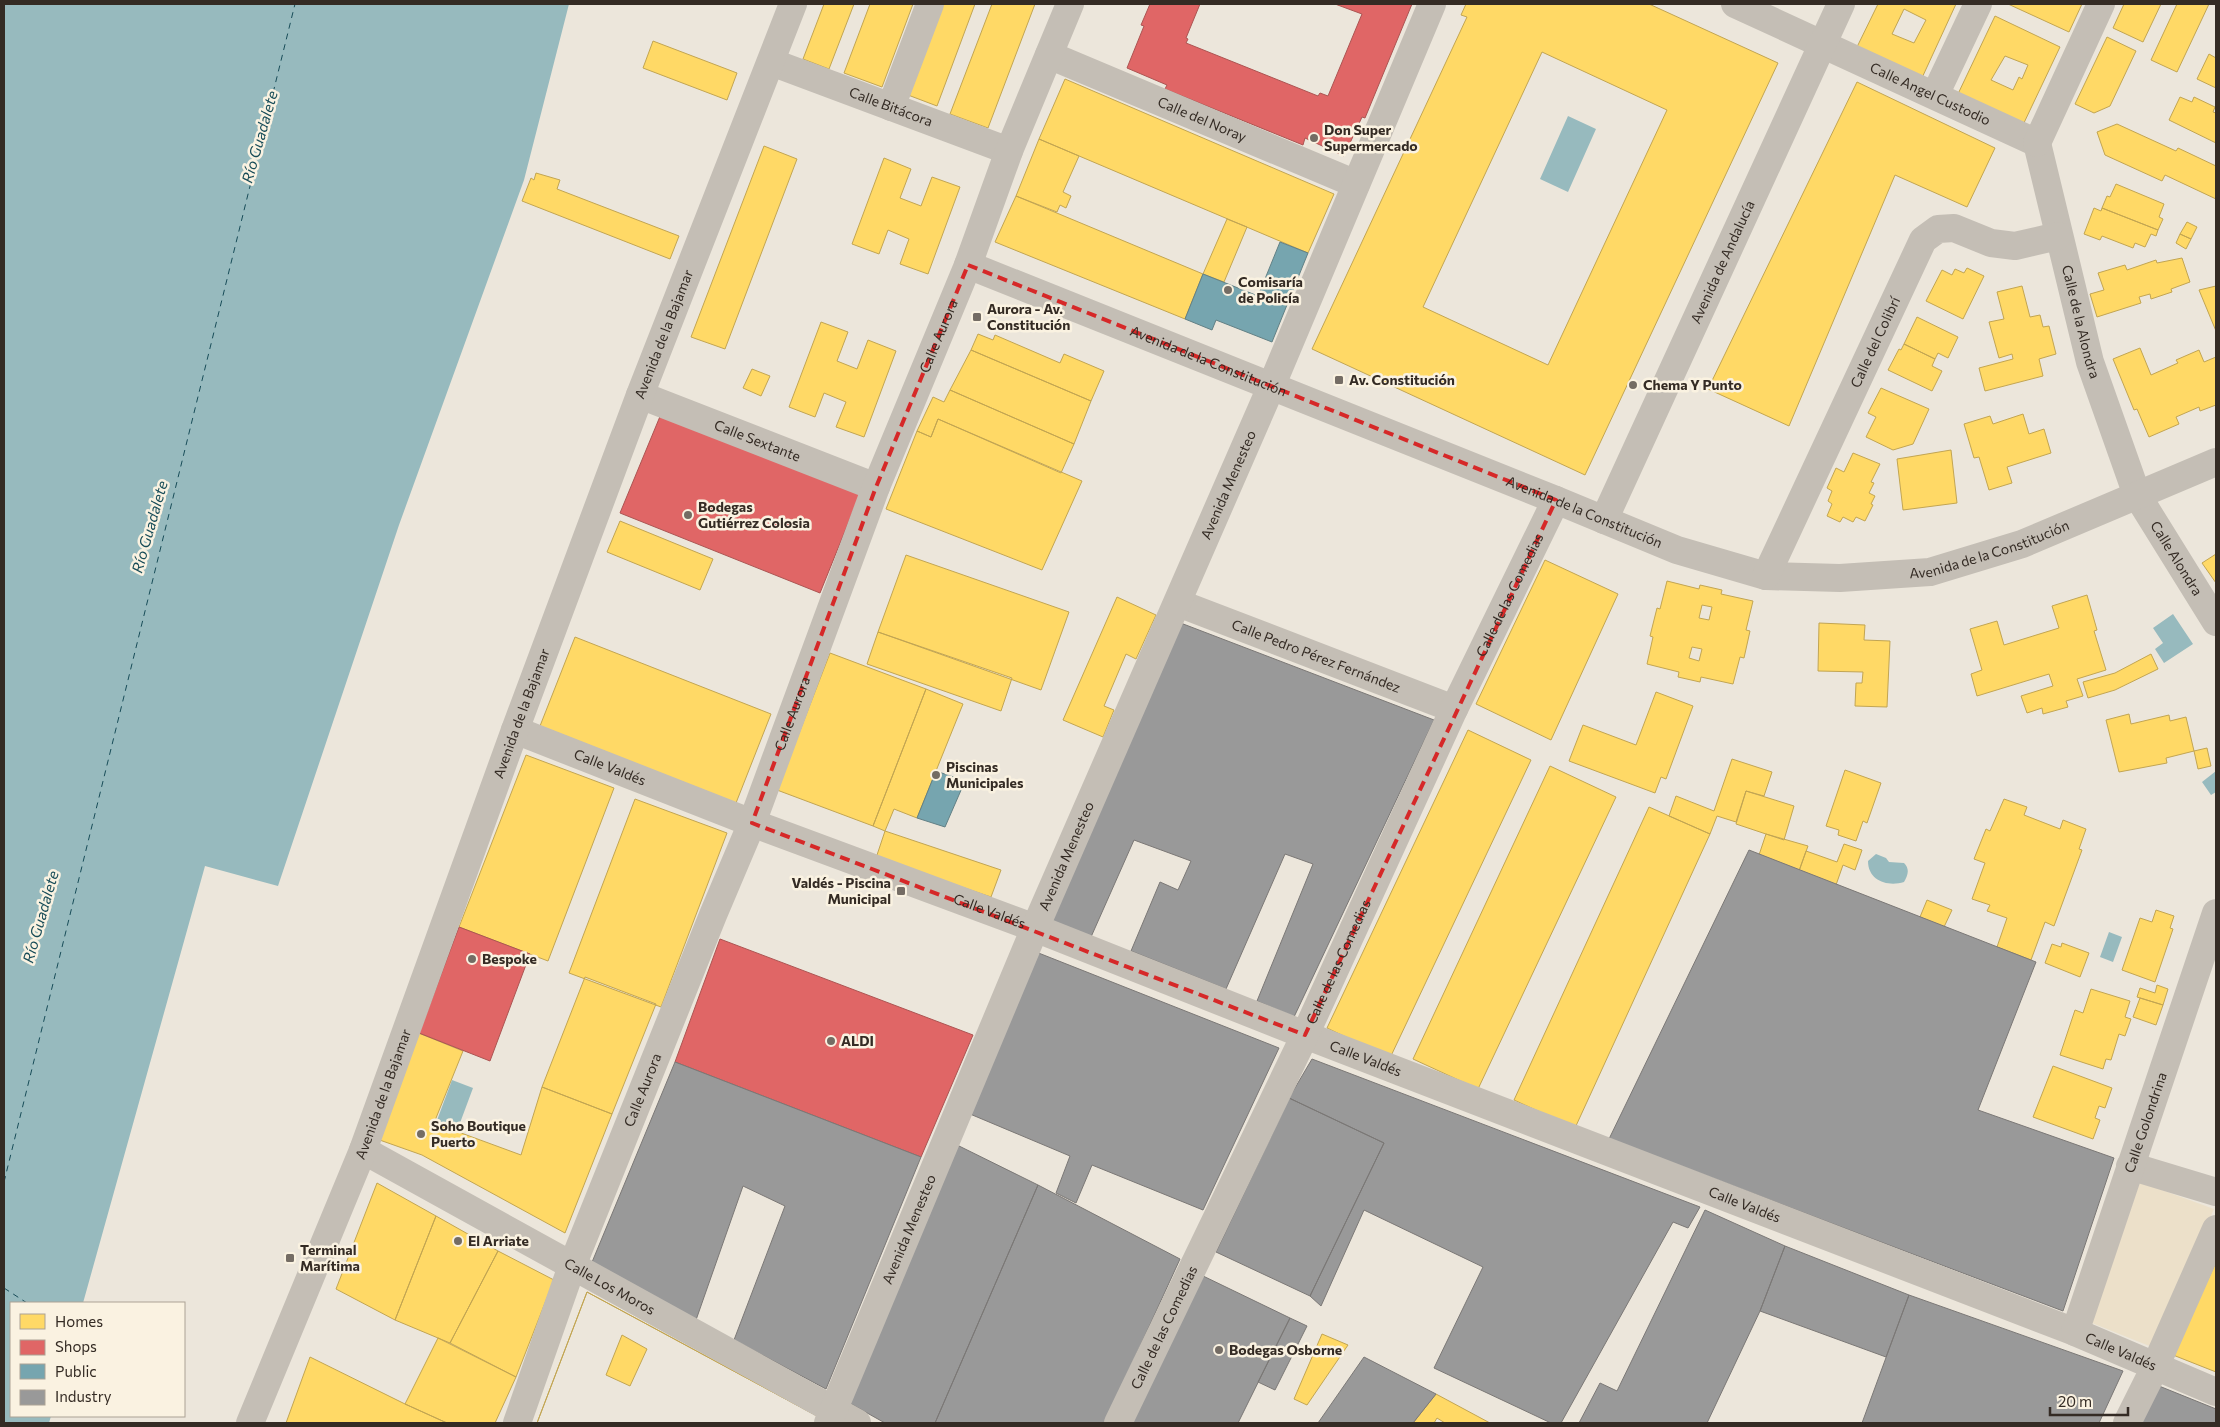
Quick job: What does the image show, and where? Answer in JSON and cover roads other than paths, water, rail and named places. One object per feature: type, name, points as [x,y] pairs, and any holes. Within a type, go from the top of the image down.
[{"type":"street","name":"Avenida de la Bajamar","points":[[250,1423],[362,1150],[515,730],[640,395],[793,4]]},
{"type":"street","points":[[891,106],[930,4]]},
{"type":"street","name":"Calle Aurora","points":[[517,1423],[572,1266],[752,823],[876,487],[968,265],[1009,152],[1070,4]]},
{"type":"street","name":"Avenida Menesteo","points":[[831,1417],[1035,928],[1271,387],[1432,4]]},
{"type":"street","name":"Calle Angel Custodio","points":[[1735,4],[2037,143]]},
{"type":"street","name":"Avenida de Andalucía","points":[[1604,520],[1841,4]]},
{"type":"street","points":[[1936,95],[1978,4]]},
{"type":"street","points":[[2037,143],[2101,4]]},
{"type":"street","name":"Calle del Noray","points":[[1049,54],[1356,184]]},
{"type":"street","name":"Calle Bitácora","points":[[771,62],[1009,152]]},
{"type":"street","name":"Calle de la Alondra","points":[[2037,143],[2090,362],[2137,496]]},
{"type":"street","name":"Calle del Colibrí","points":[[1766,576],[1923,240],[1938,229],[1954,228],[1992,243],[2016,246],[2058,236]]},
{"type":"street","name":"Avenida de la Constitución","points":[[968,265],[1677,550],[1766,576],[1840,578],[1930,572],[2022,544],[2216,462]]},
{"type":"street","name":"Calle Sextante","points":[[640,395],[876,487]]},
{"type":"street","name":"Calle Alondra","points":[[2137,496],[2216,622]]},
{"type":"street","name":"Calle de las Comedias","points":[[1118,1423],[1305,1035],[1454,709],[1556,500]]},
{"type":"street","name":"Calle Pedro Pérez Fernández","points":[[1178,603],[1454,709]]},
{"type":"street","name":"Calle Valdés","points":[[515,730],[752,823],[1035,928],[1305,1035],[2076,1332],[2216,1392]]},
{"type":"street","name":"Calle Golondrina","points":[[2076,1332],[2216,913]]},
{"type":"street","name":"Calle Los Moros","points":[[362,1150],[572,1266],[831,1417],[857,1423]]},
{"type":"street","points":[[2130,1166],[2216,1192]]},
{"type":"street","points":[[2127,1423],[2156,1367],[2216,1229]]},
{"type":"water","name":"Río Guadalete","points":[[4,4],[569,4],[524,180],[399,525],[278,886],[205,866],[83,1302],[10,1302],[10,1417],[51,1417],[49,1423],[4,1423]]},
{"type":"water","points":[[1568,116],[1596,129],[1568,192],[1540,179]]},
{"type":"water","points":[[2173,614],[2193,644],[2164,663],[2155,649],[2163,643],[2153,628]]},
{"type":"water","points":[[2216,771],[2216,792],[2211,795],[2202,782]]},
{"type":"water","points":[[1876,854],[1886,858],[1889,862],[1904,863],[1908,872],[1904,882],[1892,884],[1875,878],[1871,873],[1868,861]]},
{"type":"water","points":[[2109,932],[2122,937],[2113,962],[2100,957]]},
{"type":"water","points":[[452,1080],[473,1088],[457,1131],[436,1123]]},
{"type":"place","name":"Don Super Supermercado","points":[[1314,138]]},
{"type":"place","name":"Comisaría de Policía","points":[[1228,290]]},
{"type":"place","name":"Aurora - Av. Constitución","points":[[977,317]]},
{"type":"place","name":"Av. Constitución","points":[[1339,380]]},
{"type":"place","name":"Chema Y Punto","points":[[1633,385]]},
{"type":"place","name":"Bodegas Gutiérrez Colosia","points":[[688,515]]},
{"type":"place","name":"Piscinas Municipales","points":[[936,775]]},
{"type":"place","name":"Valdés - Piscina Municipal","points":[[901,891]]},
{"type":"place","name":"Bespoke","points":[[472,959]]},
{"type":"place","name":"ALDI","points":[[831,1041]]},
{"type":"place","name":"Soho Boutique Puerto","points":[[421,1134]]},
{"type":"place","name":"El Arriate","points":[[458,1241]]},
{"type":"place","name":"Terminal Marítima","points":[[290,1258]]},
{"type":"place","name":"Bodegas Osborne","points":[[1219,1350]]}]
